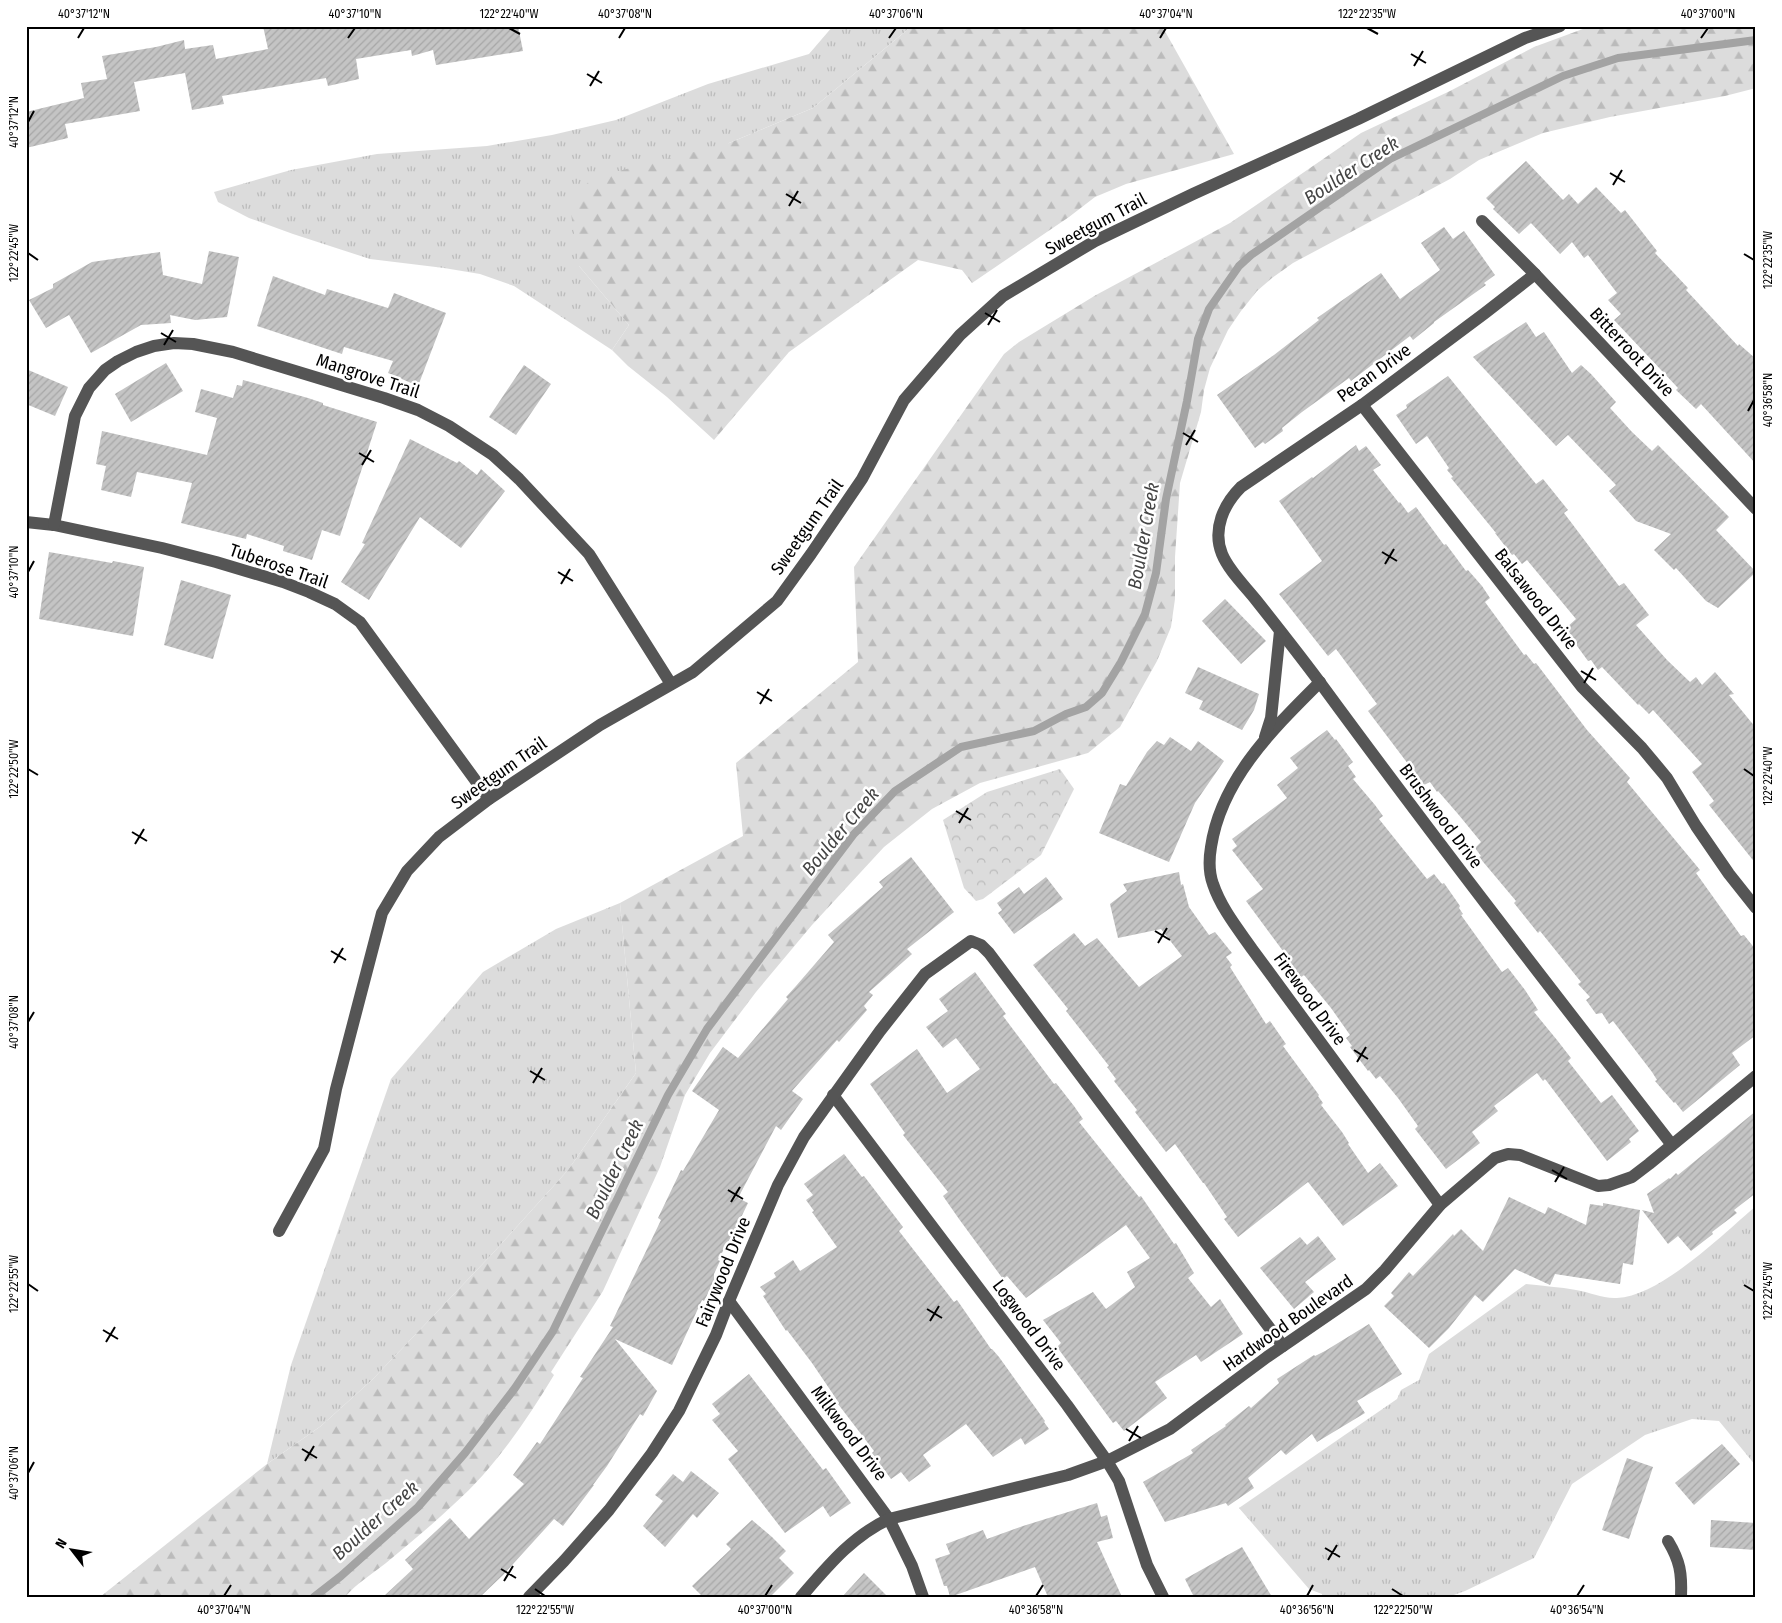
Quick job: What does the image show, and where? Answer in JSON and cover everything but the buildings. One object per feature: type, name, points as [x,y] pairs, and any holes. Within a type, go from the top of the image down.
[{"type":"street","name":"Sweetgum Trail","points":[[279,1231],[324,1149],[336,1090],[382,913],[406,871],[438,837],[489,799],[600,725],[693,672],[776,601],[811,554],[862,479],[904,400],[960,335],[1003,296],[1095,241],[1358,119],[1525,38],[1560,26]]},
{"type":"street","name":"Bitterroot Drive","points":[[1482,221],[1756,509]]},
{"type":"street","name":"Pecan Drive","points":[[1231,498],[1241,487],[1362,405],[1534,274]]},
{"type":"street","name":"Mangrove Trail","points":[[54,525],[75,416],[89,388],[105,370],[118,360],[136,352],[154,346],[174,343],[193,344],[233,352],[418,410],[449,426],[493,455],[519,479],[589,554],[671,684]]},
{"type":"street","name":"Balsawood Drive","points":[[1362,405],[1582,687],[1642,748],[1667,778],[1696,826],[1729,874],[1756,908]]},
{"type":"street","name":"Brushwood Drive","points":[[1231,498],[1220,522],[1219,541],[1222,553],[1240,580],[1320,682],[1431,832],[1672,1145]]},
{"type":"street","name":"Tuberose Trail","points":[[26,522],[54,525],[162,548],[216,562],[283,582],[335,604],[360,622],[489,799]]},
{"type":"street","points":[[1264,740],[1271,718],[1280,630]]},
{"type":"street","points":[[1264,740],[1320,682]]},
{"type":"street","name":"Firewood Drive","points":[[1264,740],[1226,797],[1213,832],[1210,852],[1212,884],[1222,906],[1252,949],[1440,1205]]},
{"type":"street","name":"Fairywood Drive","points":[[529,1597],[609,1510],[652,1453],[679,1411],[716,1335],[778,1186],[804,1137],[833,1095],[925,974],[971,941],[981,945],[989,953],[1283,1346]]},
{"type":"street","name":"Hardwood Boulevard","points":[[801,1597],[845,1548],[875,1525],[889,1519],[1068,1475],[1107,1461],[1170,1429],[1283,1346],[1366,1289],[1440,1205],[1495,1158],[1508,1154],[1520,1155],[1598,1186],[1610,1185],[1632,1177],[1756,1076]]},
{"type":"street","name":"Logwood Drive","points":[[833,1095],[1067,1405],[1107,1461],[1118,1481],[1147,1565],[1163,1597]]},
{"type":"street","name":"Milkwood Drive","points":[[729,1301],[889,1519],[912,1566],[923,1597]]},
{"type":"street","points":[[1668,1540],[1677,1557],[1682,1575],[1681,1597]]},
{"type":"green space","points":[[833,26],[912,26],[813,108],[729,143],[579,266],[629,325],[612,350],[514,286],[480,274],[370,259],[249,218],[218,202],[214,192],[291,170],[377,154],[487,146],[552,135],[616,120],[708,84],[809,54]]},
{"type":"green space","points":[[912,26],[1162,26],[1234,154],[1126,184],[1095,197],[972,283],[962,270],[918,260],[789,352],[714,440],[612,350],[629,325],[579,266],[570,207],[591,178],[729,143],[813,108]]},
{"type":"green space","points":[[1591,26],[1756,26],[1756,88],[1725,96],[1610,117],[1543,133],[1479,160],[1450,179],[1293,263],[1257,291],[1228,330],[1210,368],[1201,412],[1180,483],[1175,557],[1175,599],[1171,627],[1157,661],[1120,727],[1088,753],[980,783],[932,809],[884,847],[812,925],[756,992],[710,1053],[685,1095],[660,1167],[603,1291],[551,1372],[554,1375],[532,1410],[496,1460],[468,1491],[345,1597],[100,1597],[267,1464],[321,1426],[373,1379],[494,1252],[568,1170],[636,1073],[620,903],[743,836],[736,763],[858,662],[854,567],[1004,354],[1019,342],[1096,295],[1230,223],[1361,133],[1450,91],[1534,47]]},
{"type":"green space","points":[[1060,769],[1074,789],[1041,855],[983,899],[976,901],[964,888],[943,820],[987,792]]},
{"type":"green space","points":[[620,903],[636,1073],[568,1170],[494,1252],[373,1379],[321,1426],[267,1464],[291,1365],[391,1079],[483,972],[556,929]]},
{"type":"green space","points":[[1756,1206],[1756,1466],[1719,1421],[1692,1419],[1645,1435],[1572,1484],[1534,1558],[1465,1591],[1448,1597],[1322,1597],[1322,1594],[1309,1589],[1239,1508],[1397,1399],[1401,1390],[1419,1380],[1429,1354],[1526,1284],[1570,1289],[1612,1298],[1634,1295],[1653,1287],[1691,1262]]},
{"type":"waterway","name":"Boulder Creek","points":[[314,1597],[341,1576],[418,1507],[465,1453],[515,1388],[553,1331],[668,1095],[707,1029],[853,835],[895,791],[961,747],[1034,731],[1066,714],[1086,707],[1102,693],[1121,662],[1145,614],[1156,573],[1166,499],[1198,339],[1209,309],[1239,266],[1251,255],[1390,159],[1563,76],[1618,58],[1756,40]]}]
